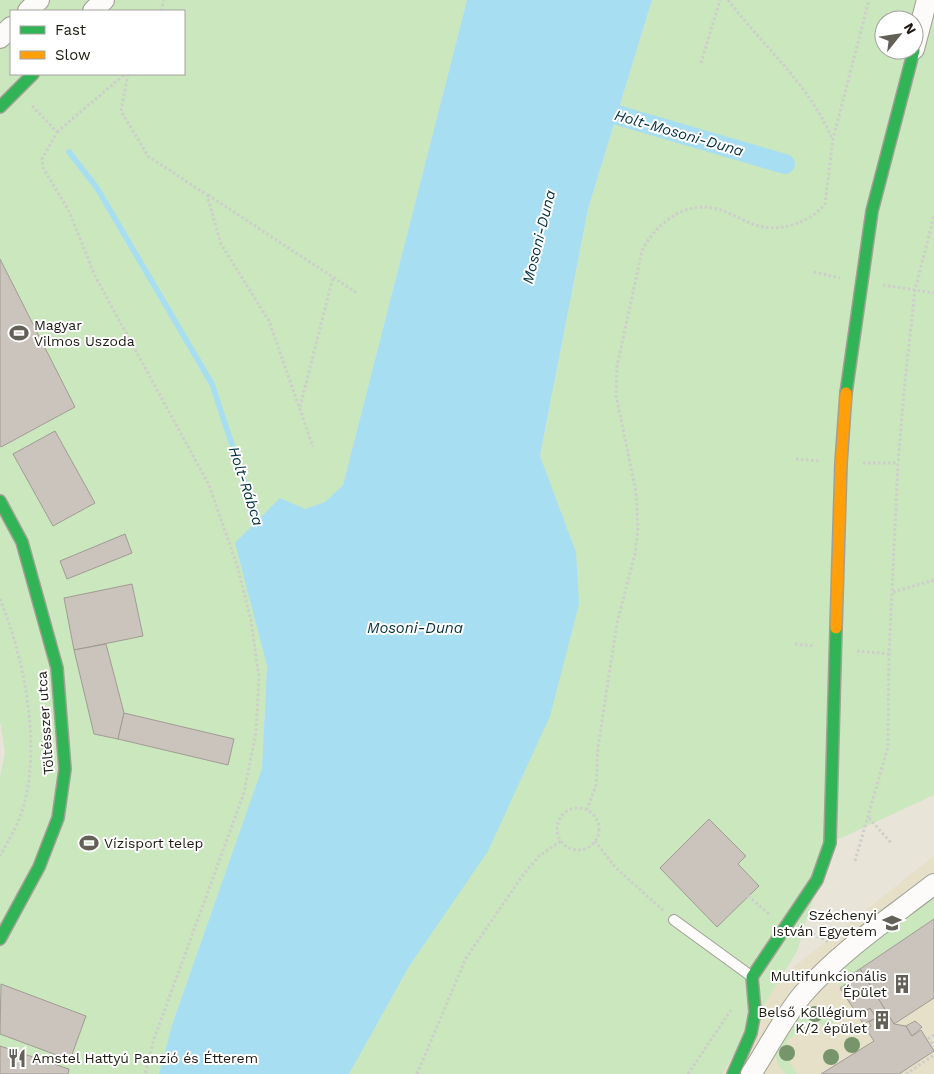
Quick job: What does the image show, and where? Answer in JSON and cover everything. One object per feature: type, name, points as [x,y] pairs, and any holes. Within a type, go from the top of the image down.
[{"type":"street","points":[[29,10],[39,0]]},
{"type":"street","points":[[94,10],[104,0]]},
{"type":"street","points":[[0,38],[10,28]]},
{"type":"street","points":[[734,1074],[751,1033],[755,1012],[752,977],[790,923],[817,880],[830,843],[841,463],[847,372],[872,211],[911,60]]},
{"type":"street","points":[[0,107],[32,75]]},
{"type":"street","name":"Töltésszer utca","points":[[0,501],[22,542],[57,668],[65,769],[58,818],[40,867],[0,939]]},
{"type":"street","points":[[750,1074],[802,995],[848,950],[934,884]]},
{"type":"lane","points":[[674,920],[752,977]]},
{"type":"path","points":[[701,63],[720,0]]},
{"type":"path","points":[[728,0],[750,29],[802,86],[825,120],[832,139]]},
{"type":"path","points":[[587,810],[596,785],[598,747],[617,623],[635,554],[638,528],[636,492],[616,395],[617,366],[642,251],[648,238],[661,223],[680,213],[697,208],[712,208],[760,227],[781,228],[801,222],[818,212],[825,204],[832,139],[869,0]]},
{"type":"path","points":[[125,75],[57,132],[42,159],[43,168],[69,211],[95,276],[209,485],[242,583],[251,620],[259,678],[256,732],[244,793],[154,1039],[145,1074]]},
{"type":"path","points":[[126,75],[121,111],[148,156],[356,293]]},
{"type":"path","points":[[32,105],[57,132]]},
{"type":"path","points":[[207,195],[221,244],[270,321],[313,447]]},
{"type":"path","points":[[855,861],[888,747],[889,654],[898,463],[915,290],[934,216]]},
{"type":"path","points":[[300,408],[333,277]]},
{"type":"path","points":[[861,282],[934,293]]},
{"type":"path","points":[[841,463],[898,463]]},
{"type":"path","points":[[893,592],[934,580]]},
{"type":"path","points":[[0,598],[24,678],[32,750],[25,802],[0,856]]},
{"type":"path","points":[[836,648],[889,654]]},
{"type":"path","points":[[574,808],[593,813],[599,824],[598,836],[591,846],[578,850],[567,846],[561,841],[557,828],[562,815],[574,808]]},
{"type":"path","points":[[869,818],[892,844]]},
{"type":"path","points":[[417,1074],[466,958],[523,875],[540,856],[561,841]]},
{"type":"path","points":[[595,841],[616,868],[674,920]]},
{"type":"path","points":[[790,923],[848,950]]},
{"type":"path","points":[[688,1074],[752,977]]},
{"type":"path","points":[[934,1035],[929,1038],[934,1047]]},
{"type":"path","points":[[906,1074],[934,1056]]},
{"type":"shaded area","name":"Széchenyi István Egyetem","points":[[934,856],[934,1074],[722,1074],[781,977]]},
{"type":"green space","points":[[0,0],[467,0],[343,485],[325,502],[305,509],[236,543],[267,666],[262,768],[172,1025],[159,1074],[0,1074],[0,777],[5,753],[0,721]]},
{"type":"green space","points":[[652,0],[934,0],[934,795],[830,843],[797,951],[722,1074],[349,1074],[410,965],[576,552],[540,457],[588,209]]},
{"type":"green space","points":[[934,895],[934,919],[851,975],[854,979],[840,988],[837,977],[840,969]]},
{"type":"green space","points":[[810,1007],[827,1012],[833,1021],[833,1026],[828,1033],[818,1021],[786,1041],[792,1053],[787,1058],[797,1074],[785,1074],[777,1061],[777,1051],[789,1029]]},
{"type":"water","name":"Mosoni-Duna","points":[[467,0],[652,0],[588,209],[540,456],[576,552],[579,604],[550,716],[488,851],[410,965],[349,1074],[159,1074],[172,1025],[262,768],[267,666],[235,543],[280,498],[305,509],[325,502],[343,485]]},
{"type":"building","name":"Magyar Vilmos Uszoda","points":[[0,259],[75,407],[1,447],[0,445]]},
{"type":"building","points":[[55,431],[95,503],[53,526],[13,454]]},
{"type":"building","points":[[125,534],[132,553],[67,579],[60,561]]},
{"type":"building","points":[[132,584],[143,636],[74,650],[64,598]]},
{"type":"building","points":[[106,644],[124,713],[118,739],[94,734],[74,650]]},
{"type":"building","points":[[124,713],[234,739],[228,765],[118,739]]},
{"type":"building","points":[[709,819],[746,856],[738,864],[759,886],[717,927],[660,868]]},
{"type":"building","name":"Multifunkcionális Épület","points":[[934,919],[934,998],[894,1024],[860,969]]},
{"type":"building","name":"Belső Kollégium K/2 épület","points":[[860,969],[894,1024],[906,1026],[912,1036],[921,1030],[934,1051],[899,1074],[821,1074],[874,1041],[866,1029],[871,1026],[869,1022],[876,1018],[870,1008],[863,1012],[860,1008],[855,1011],[840,988],[854,979],[851,975]]},
{"type":"building","points":[[1,984],[86,1016],[70,1060],[0,1034]]},
{"type":"building","points":[[870,1008],[876,1018],[863,1024],[859,1017]]},
{"type":"building","points":[[915,1021],[922,1027],[912,1036],[906,1026]]},
{"type":"building","name":"Amstel Hattyú Panzió és Étterem","points":[[0,1046],[69,1069],[68,1074],[0,1074]]},
{"type":"waterway","name":"Holt-Mosoni-Duna","points":[[593,108],[785,164]]},
{"type":"waterway","name":"Holt-Rábca","points":[[69,152],[97,188],[212,384],[259,527]]},
{"type":"traffic: fast","points":[[846,393],[872,211],[911,60]]},
{"type":"traffic: fast","points":[[0,107],[32,75]]},
{"type":"traffic: fast","points":[[0,501],[22,542],[57,668],[65,769],[58,818],[39,867],[0,939]]},
{"type":"traffic: fast","points":[[733,1074],[751,1033],[755,1012],[752,977],[817,880],[830,843],[836,628]]},
{"type":"traffic: slow","points":[[836,628],[841,463],[846,393]]},
{"type":"place","name":"Magyar Vilmos Uszoda","points":[[19,333]]},
{"type":"place","name":"Vízisport telep","points":[[89,843]]},
{"type":"place","name":"Széchenyi István Egyetem","points":[[892,923]]},
{"type":"place","name":"Multifunkcionális Épület","points":[[902,984]]},
{"type":"place","name":"Belső Kollégium K/2 épület","points":[[882,1020]]},
{"type":"place","name":"Amstel Hattyú Panzió és Étterem","points":[[17,1058]]}]
